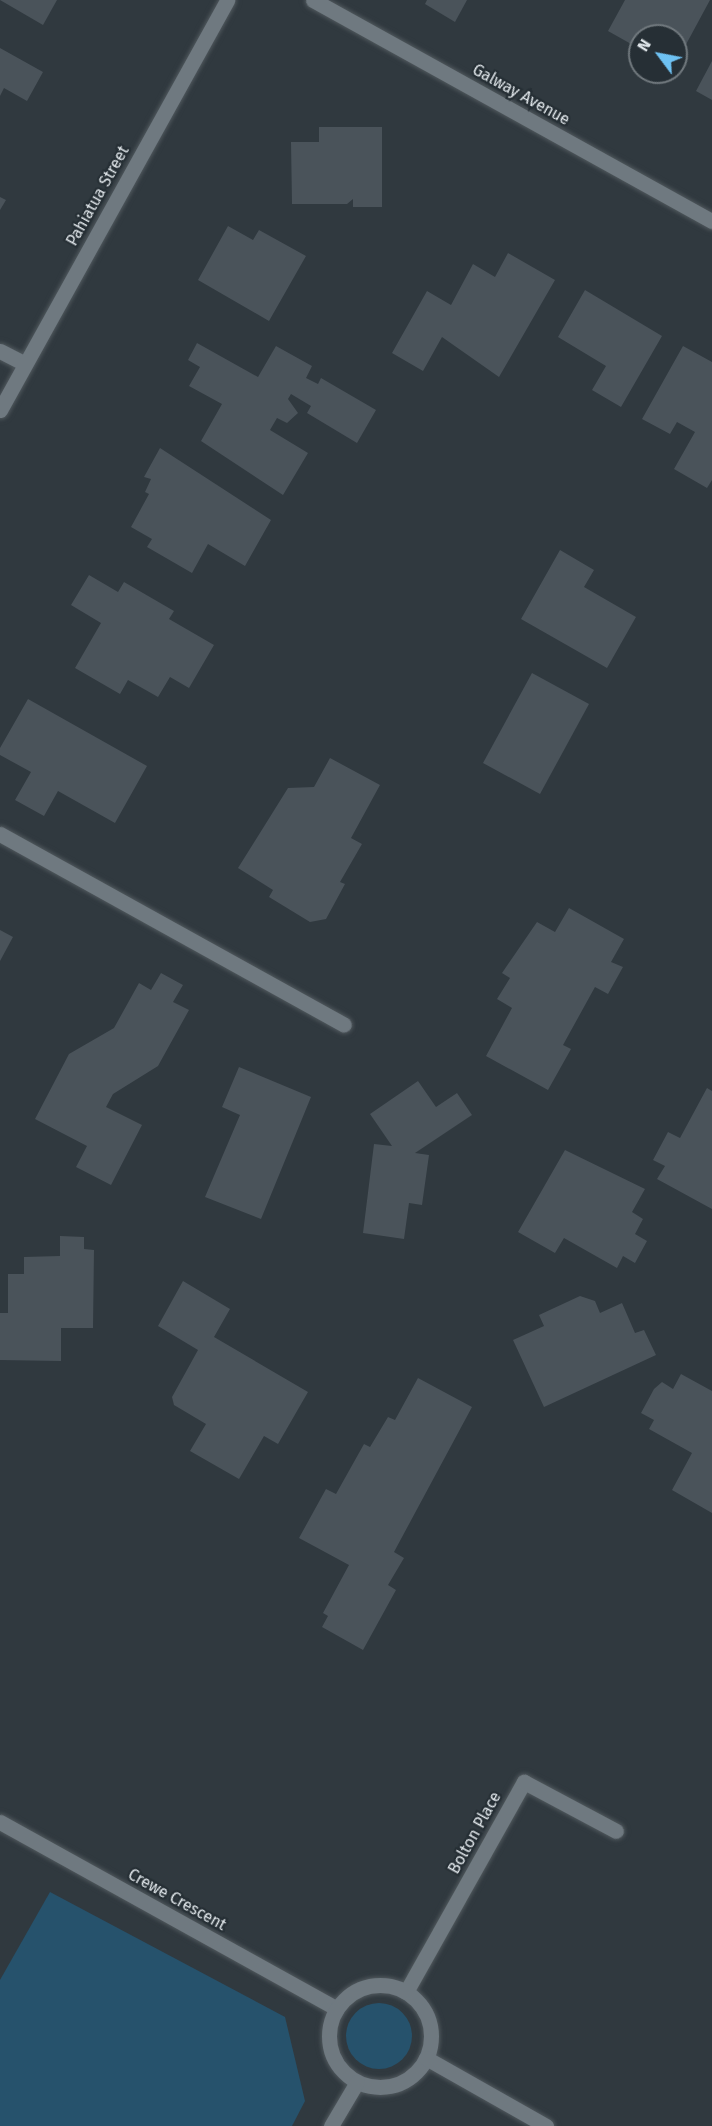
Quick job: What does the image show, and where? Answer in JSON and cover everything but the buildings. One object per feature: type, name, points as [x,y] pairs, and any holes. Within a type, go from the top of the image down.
[{"type":"street","name":"Pahiatua Street","points":[[0,410],[227,0]]},
{"type":"street","name":"Galway Avenue","points":[[313,0],[712,221]]},
{"type":"street","points":[[0,351],[25,364]]},
{"type":"street","points":[[0,834],[344,1025]]},
{"type":"street","name":"Bolton Place","points":[[406,1992],[524,1782],[616,1831]]},
{"type":"street","name":"Crewe Crescent","points":[[0,1822],[337,2009]]},
{"type":"street","points":[[368,1987],[406,1992],[426,2014],[431,2043],[426,2058],[404,2082],[380,2087],[357,2082],[343,2072],[329,2042],[337,2009],[368,1987]]},
{"type":"street","points":[[426,2058],[546,2126]]},
{"type":"street","points":[[331,2126],[357,2082]]},
{"type":"shaded area","points":[[50,1892],[285,2017],[305,2101],[292,2126],[0,2126],[0,1980]]},
{"type":"shaded area","points":[[379,2003],[392,2006],[402,2013],[409,2023],[412,2036],[409,2049],[402,2059],[392,2066],[379,2069],[366,2066],[356,2059],[349,2049],[346,2036],[349,2023],[356,2013],[366,2006]]}]
